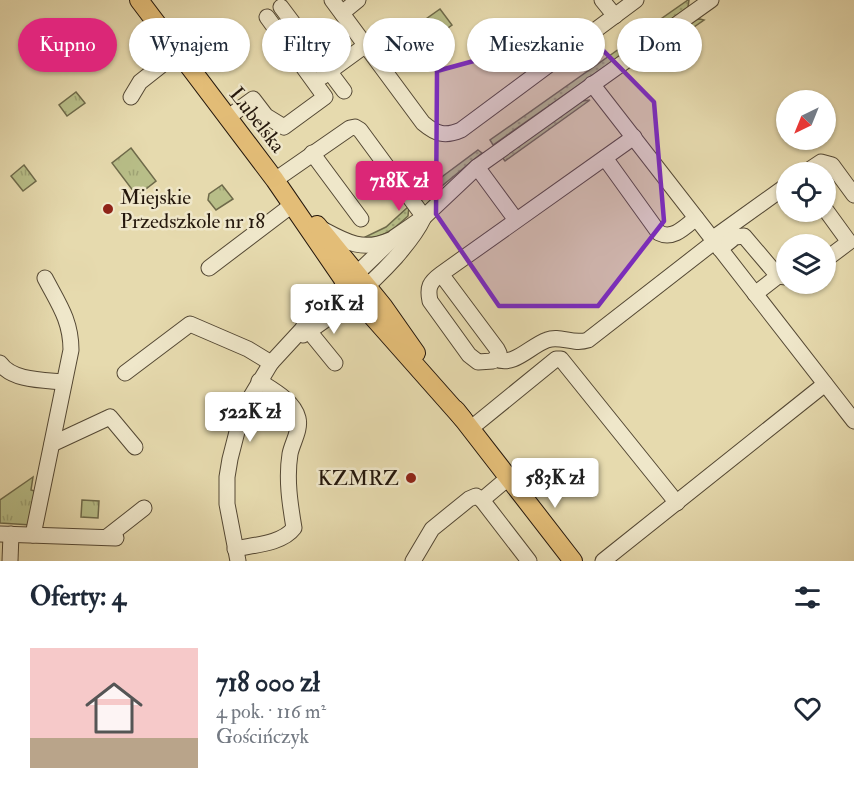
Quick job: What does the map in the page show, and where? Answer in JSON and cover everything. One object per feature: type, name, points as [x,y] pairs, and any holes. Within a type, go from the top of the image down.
[{"type":"main road","name":"Lubelska","points":[[138,0],[152,18]]},
{"type":"main road","name":"Lubelska","points":[[193,72],[292,205],[359,280]]},
{"type":"main road","name":"Lubelska","points":[[275,180],[318,226],[466,424],[573,561]]},
{"type":"street","points":[[332,0],[363,41]]},
{"type":"street","points":[[342,13],[358,0]]},
{"type":"street","points":[[603,0],[615,16]]},
{"type":"street","points":[[386,72],[423,123],[440,135],[452,135],[636,0]]},
{"type":"street","points":[[318,226],[356,245],[378,245],[395,237],[424,217],[477,167],[705,2]]},
{"type":"street","points":[[227,118],[253,99],[266,116],[284,127],[325,97],[264,14],[278,3],[289,18]]},
{"type":"street","points":[[130,97],[140,82],[155,72]]},
{"type":"street","points":[[315,83],[330,72],[344,91]]},
{"type":"street","points":[[592,84],[854,421]]},
{"type":"street","points":[[275,180],[312,153],[355,127],[360,130],[424,217]]},
{"type":"street","points":[[441,274],[497,349],[499,354],[496,359],[478,362],[469,355],[429,301],[430,282],[441,274],[516,220],[606,158],[634,137]]},
{"type":"street","points":[[312,153],[360,219]]},
{"type":"street","points":[[606,158],[659,232],[670,236],[696,218]]},
{"type":"street","points":[[477,167],[516,220]]},
{"type":"street","points":[[836,169],[852,187]]},
{"type":"street","points":[[496,359],[503,362],[511,360],[548,340],[557,339],[579,343],[588,340],[776,194]]},
{"type":"street","points":[[209,268],[292,205]]},
{"type":"street","points":[[259,381],[285,399],[299,419],[290,454],[288,478],[294,528],[279,539],[236,555],[227,504],[227,477],[240,420],[259,381],[271,363],[290,343],[359,280],[409,242],[424,217]]},
{"type":"street","points":[[835,222],[851,243],[836,253]]},
{"type":"street","points":[[715,243],[744,236],[776,271]]},
{"type":"street","points":[[359,280],[395,237]]},
{"type":"street","points":[[33,535],[71,350],[71,333],[67,319],[45,278]]},
{"type":"street","points":[[754,294],[776,281]]},
{"type":"street","points":[[125,373],[190,324],[248,349],[271,363]]},
{"type":"street","points":[[307,328],[335,363]]},
{"type":"street","points":[[466,424],[556,359],[561,359],[676,502]]},
{"type":"street","points":[[0,363],[4,369],[15,375],[64,382]]},
{"type":"street","points":[[603,561],[825,384]]},
{"type":"street","points":[[52,444],[110,417],[135,447]]},
{"type":"street","points":[[482,500],[508,478]]},
{"type":"street","points":[[413,561],[432,529],[476,496],[482,500],[529,561]]},
{"type":"street","points":[[10,561],[6,534],[111,538],[144,508]]},
{"type":"highlighted area","points":[[584,31],[654,102],[664,221],[598,306],[499,306],[436,214],[437,71]]},
{"type":"green space","points":[[689,0],[688,7],[672,18],[662,18]]},
{"type":"green space","points":[[440,9],[447,18],[427,18]]},
{"type":"green space","points":[[617,50],[617,58],[605,67],[605,59]]},
{"type":"green space","points":[[586,72],[597,72],[493,145],[490,140]]},
{"type":"green space","points":[[76,92],[85,103],[67,116],[59,105]]},
{"type":"green space","points":[[590,100],[505,161],[501,156],[582,101]]},
{"type":"green space","points":[[131,148],[156,181],[137,196],[112,163]]},
{"type":"green space","points":[[478,150],[482,153],[426,199],[417,200],[443,176]]},
{"type":"green space","points":[[24,165],[36,181],[23,191],[11,176]]},
{"type":"green space","points":[[222,185],[233,199],[216,210],[208,200],[209,194]]},
{"type":"green space","points":[[409,206],[408,216],[392,229],[382,235],[362,240],[386,227]]},
{"type":"green space","points":[[33,477],[31,490],[38,492],[31,525],[0,523],[0,500]]},
{"type":"green space","points":[[82,500],[99,501],[98,518],[81,517]]},
{"type":"place","name":"Miejskie Przedszkole nr 18","points":[[108,209]]},
{"type":"place","name":"KZMRZ","points":[[411,478]]}]
